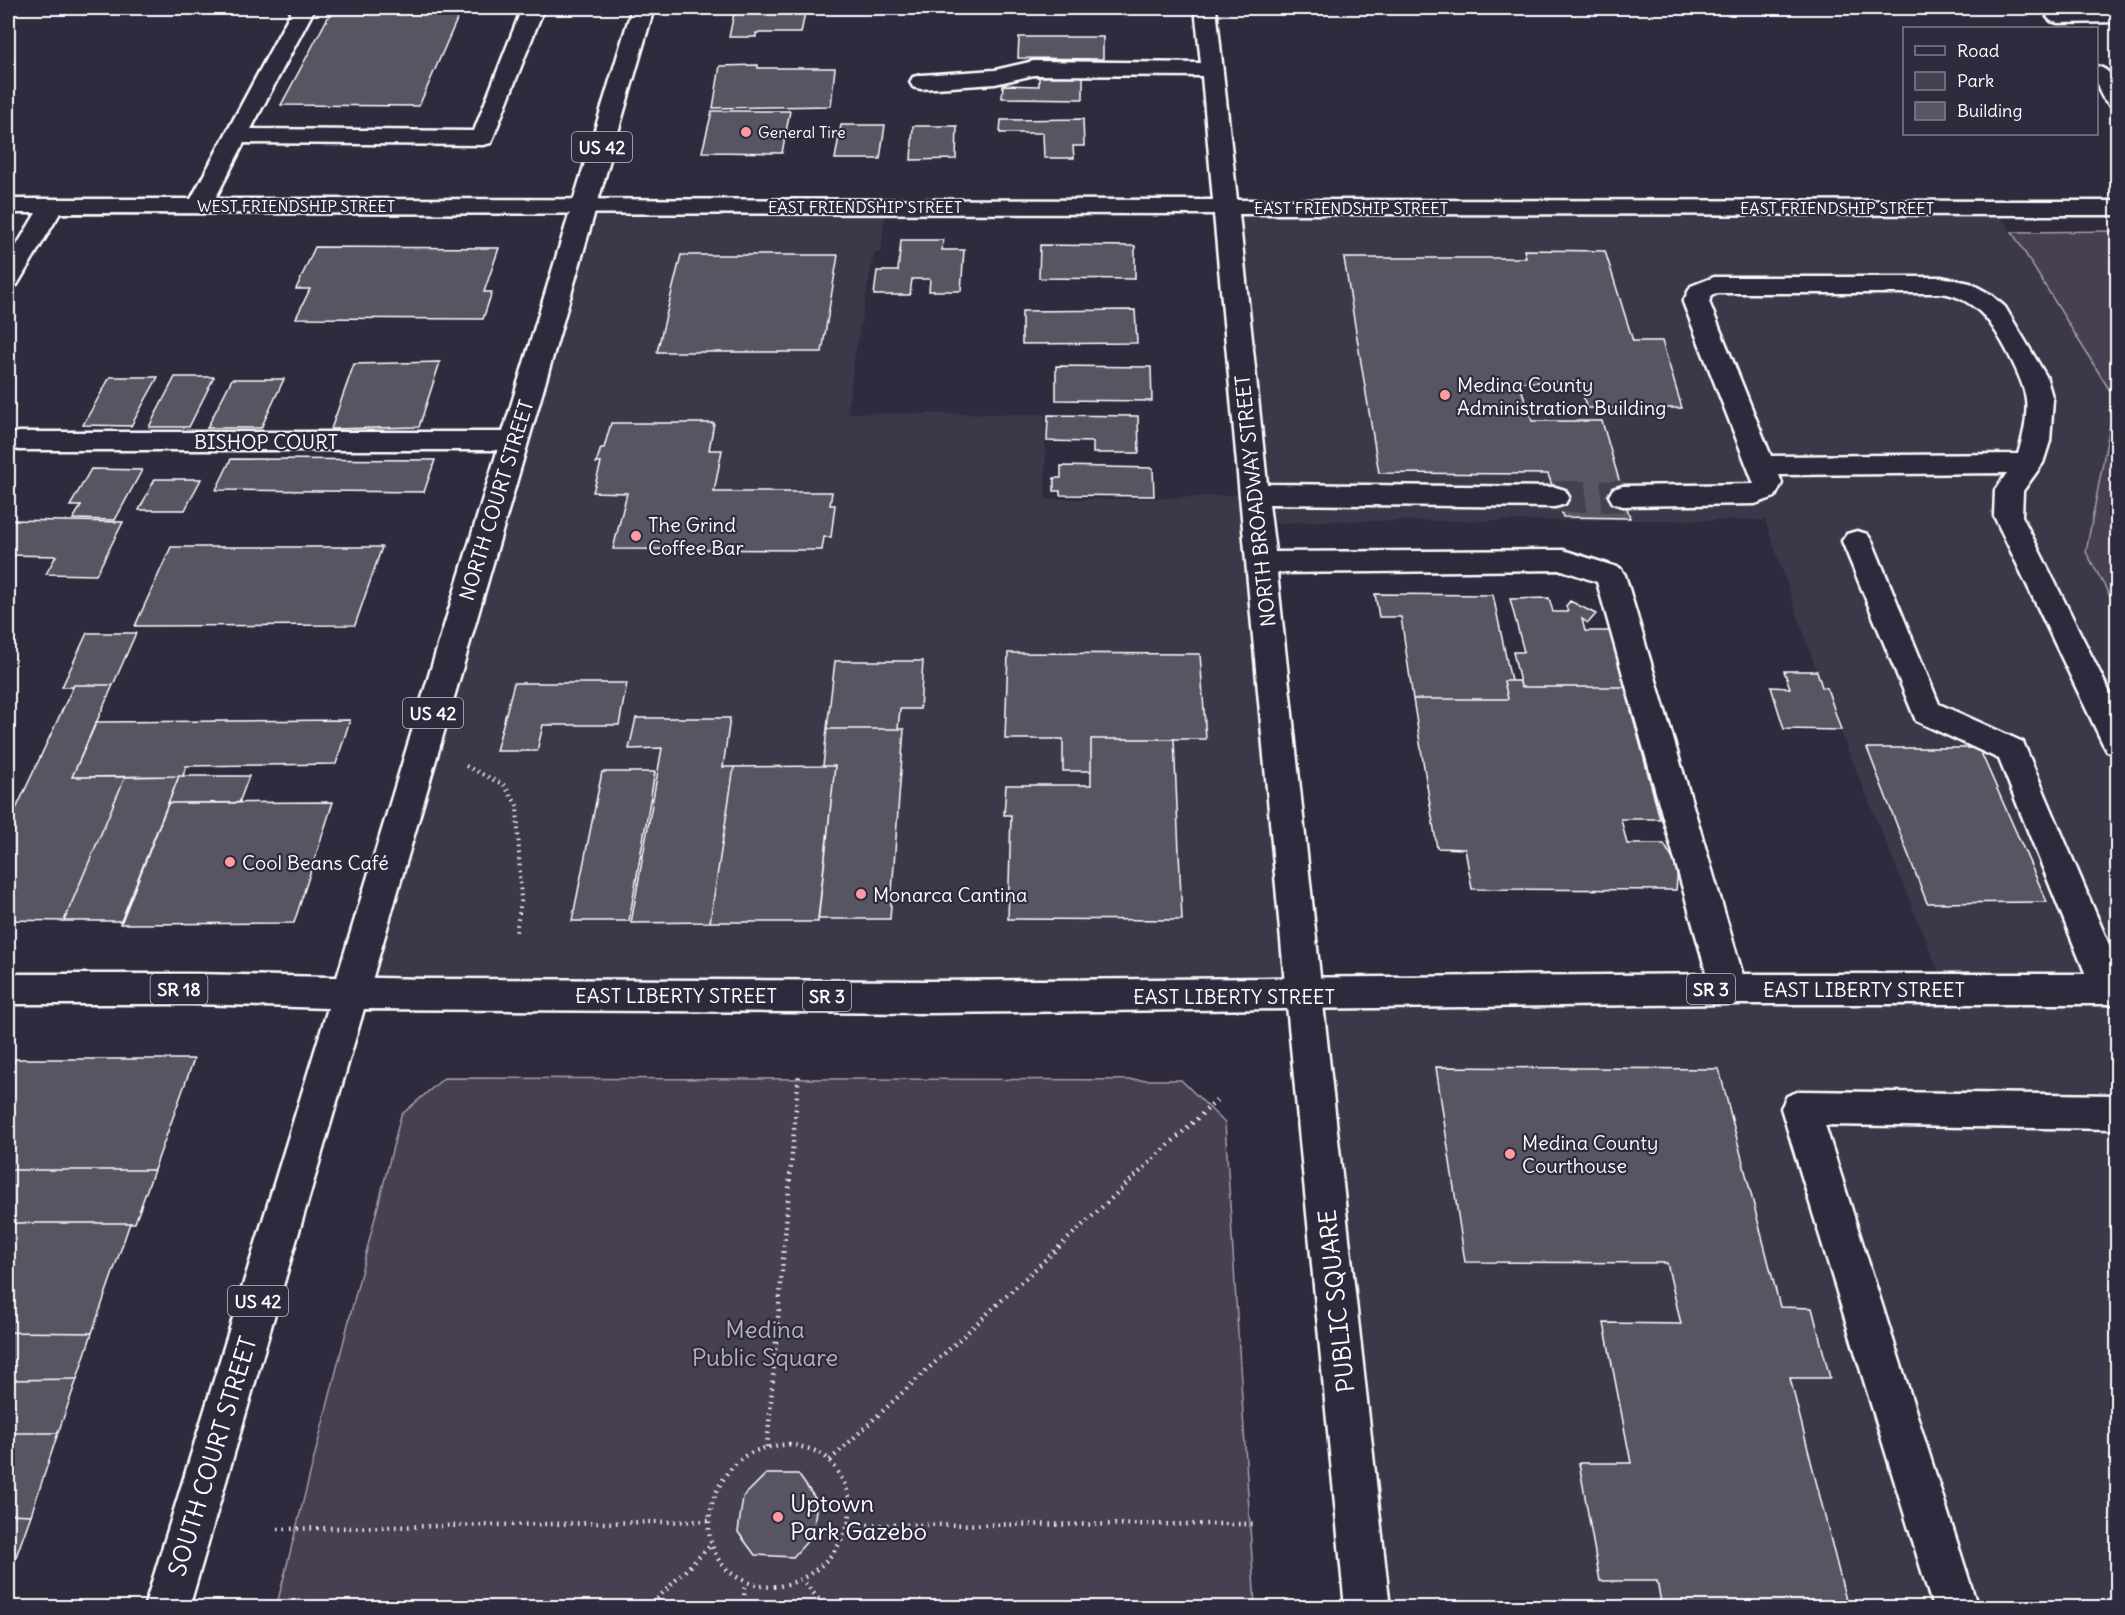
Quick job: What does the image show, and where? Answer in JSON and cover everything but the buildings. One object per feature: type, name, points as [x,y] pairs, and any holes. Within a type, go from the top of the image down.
[{"type":"main road","points":[[199,206],[304,8]]},
{"type":"main road","points":[[236,136],[483,138],[533,8]]},
{"type":"main road","name":"NORTH COURT STREET","points":[[350,994],[643,8]]},
{"type":"main road","name":"NORTH BROADWAY STREET","points":[[1206,8],[1304,995]]},
{"type":"main road","points":[[2058,18],[2118,16]]},
{"type":"main road","points":[[921,82],[996,77],[1035,68],[1212,70]]},
{"type":"main road","points":[[2098,73],[2118,101]]},
{"type":"main road","name":"WEST FRIENDSHIP STREET","points":[[8,206],[585,207]]},
{"type":"main road","points":[[8,280],[52,206]]},
{"type":"main road","name":"EAST FRIENDSHIP STREET","points":[[585,207],[2118,208]]},
{"type":"main road","points":[[1623,496],[1755,494],[1765,490],[1768,483],[1696,302],[1700,291],[1714,285],[1941,285],[1961,288],[1981,300],[1996,313],[2033,376],[2040,400],[2036,441],[2029,464],[2009,490],[2008,516],[2118,742]]},
{"type":"main road","name":"BISHOP COURT","points":[[19,441],[513,441]]},
{"type":"main road","points":[[1761,466],[2029,464]]},
{"type":"main road","points":[[1255,494],[1555,497]]},
{"type":"main road","points":[[1857,541],[1927,712],[2012,751],[2113,989]]},
{"type":"main road","points":[[1262,563],[1563,560],[1610,575],[1729,989]]},
{"type":"main road","name":"SR 18","points":[[8,989],[194,989],[350,994]]},
{"type":"main road","name":"EAST LIBERTY STREET","points":[[350,994],[931,997],[1729,989],[2113,989]]},
{"type":"main road","name":"SOUTH COURT STREET","points":[[166,1608],[350,994]]},
{"type":"main road","name":"PUBLIC SQUARE","points":[[1304,995],[1368,1608]]},
{"type":"main road","points":[[1956,1608],[1800,1108],[2118,1112]]},
{"type":"path","points":[[466,766],[504,785],[517,805],[521,902],[516,932]]},
{"type":"path","points":[[767,1447],[798,1072]]},
{"type":"path","points":[[830,1460],[1216,1100]]},
{"type":"path","points":[[789,1443],[811,1449],[830,1460],[843,1479],[849,1501],[848,1525],[841,1549],[825,1569],[805,1583],[782,1591],[759,1590],[746,1585],[721,1565],[711,1544],[709,1521],[715,1496],[727,1474],[745,1457],[767,1447],[789,1443]]},
{"type":"path","points":[[278,1529],[709,1521]]},
{"type":"path","points":[[848,1525],[1255,1524]]},
{"type":"path","points":[[648,1608],[711,1544]]},
{"type":"path","points":[[805,1583],[826,1608]]},
{"type":"path","points":[[743,1608],[746,1585]]},
{"type":"shaded area","points":[[585,207],[886,207],[881,253],[874,253],[847,413],[1045,414],[1046,499],[1150,499],[1255,494],[1226,208],[1994,208],[2012,232],[2115,399],[2117,1607],[1368,1607],[1304,995],[350,994]],"holes":[[[1765,520],[1822,687],[1946,989],[1305,995],[1258,524],[1323,521]]]},
{"type":"green space","points":[[2118,231],[2117,609],[2086,552],[2115,399],[2012,232]]},
{"type":"green space","name":"Medina Public Square","points":[[444,1078],[1181,1080],[1225,1123],[1255,1607],[276,1608],[401,1115]]},
{"type":"tunnel","points":[[1555,497],[1623,496]]},
{"type":"place","name":"General Tire","points":[[746,132]]},
{"type":"place","name":"Medina County Administration Building","points":[[1445,395]]},
{"type":"place","name":"The Grind Coffee Bar","points":[[636,536]]},
{"type":"place","name":"Cool Beans Café","points":[[230,862]]},
{"type":"place","name":"Monarca Cantina","points":[[861,894]]},
{"type":"place","name":"Medina County Courthouse","points":[[1510,1154]]},
{"type":"place","name":"Uptown Park Gazebo","points":[[778,1517]]}]
